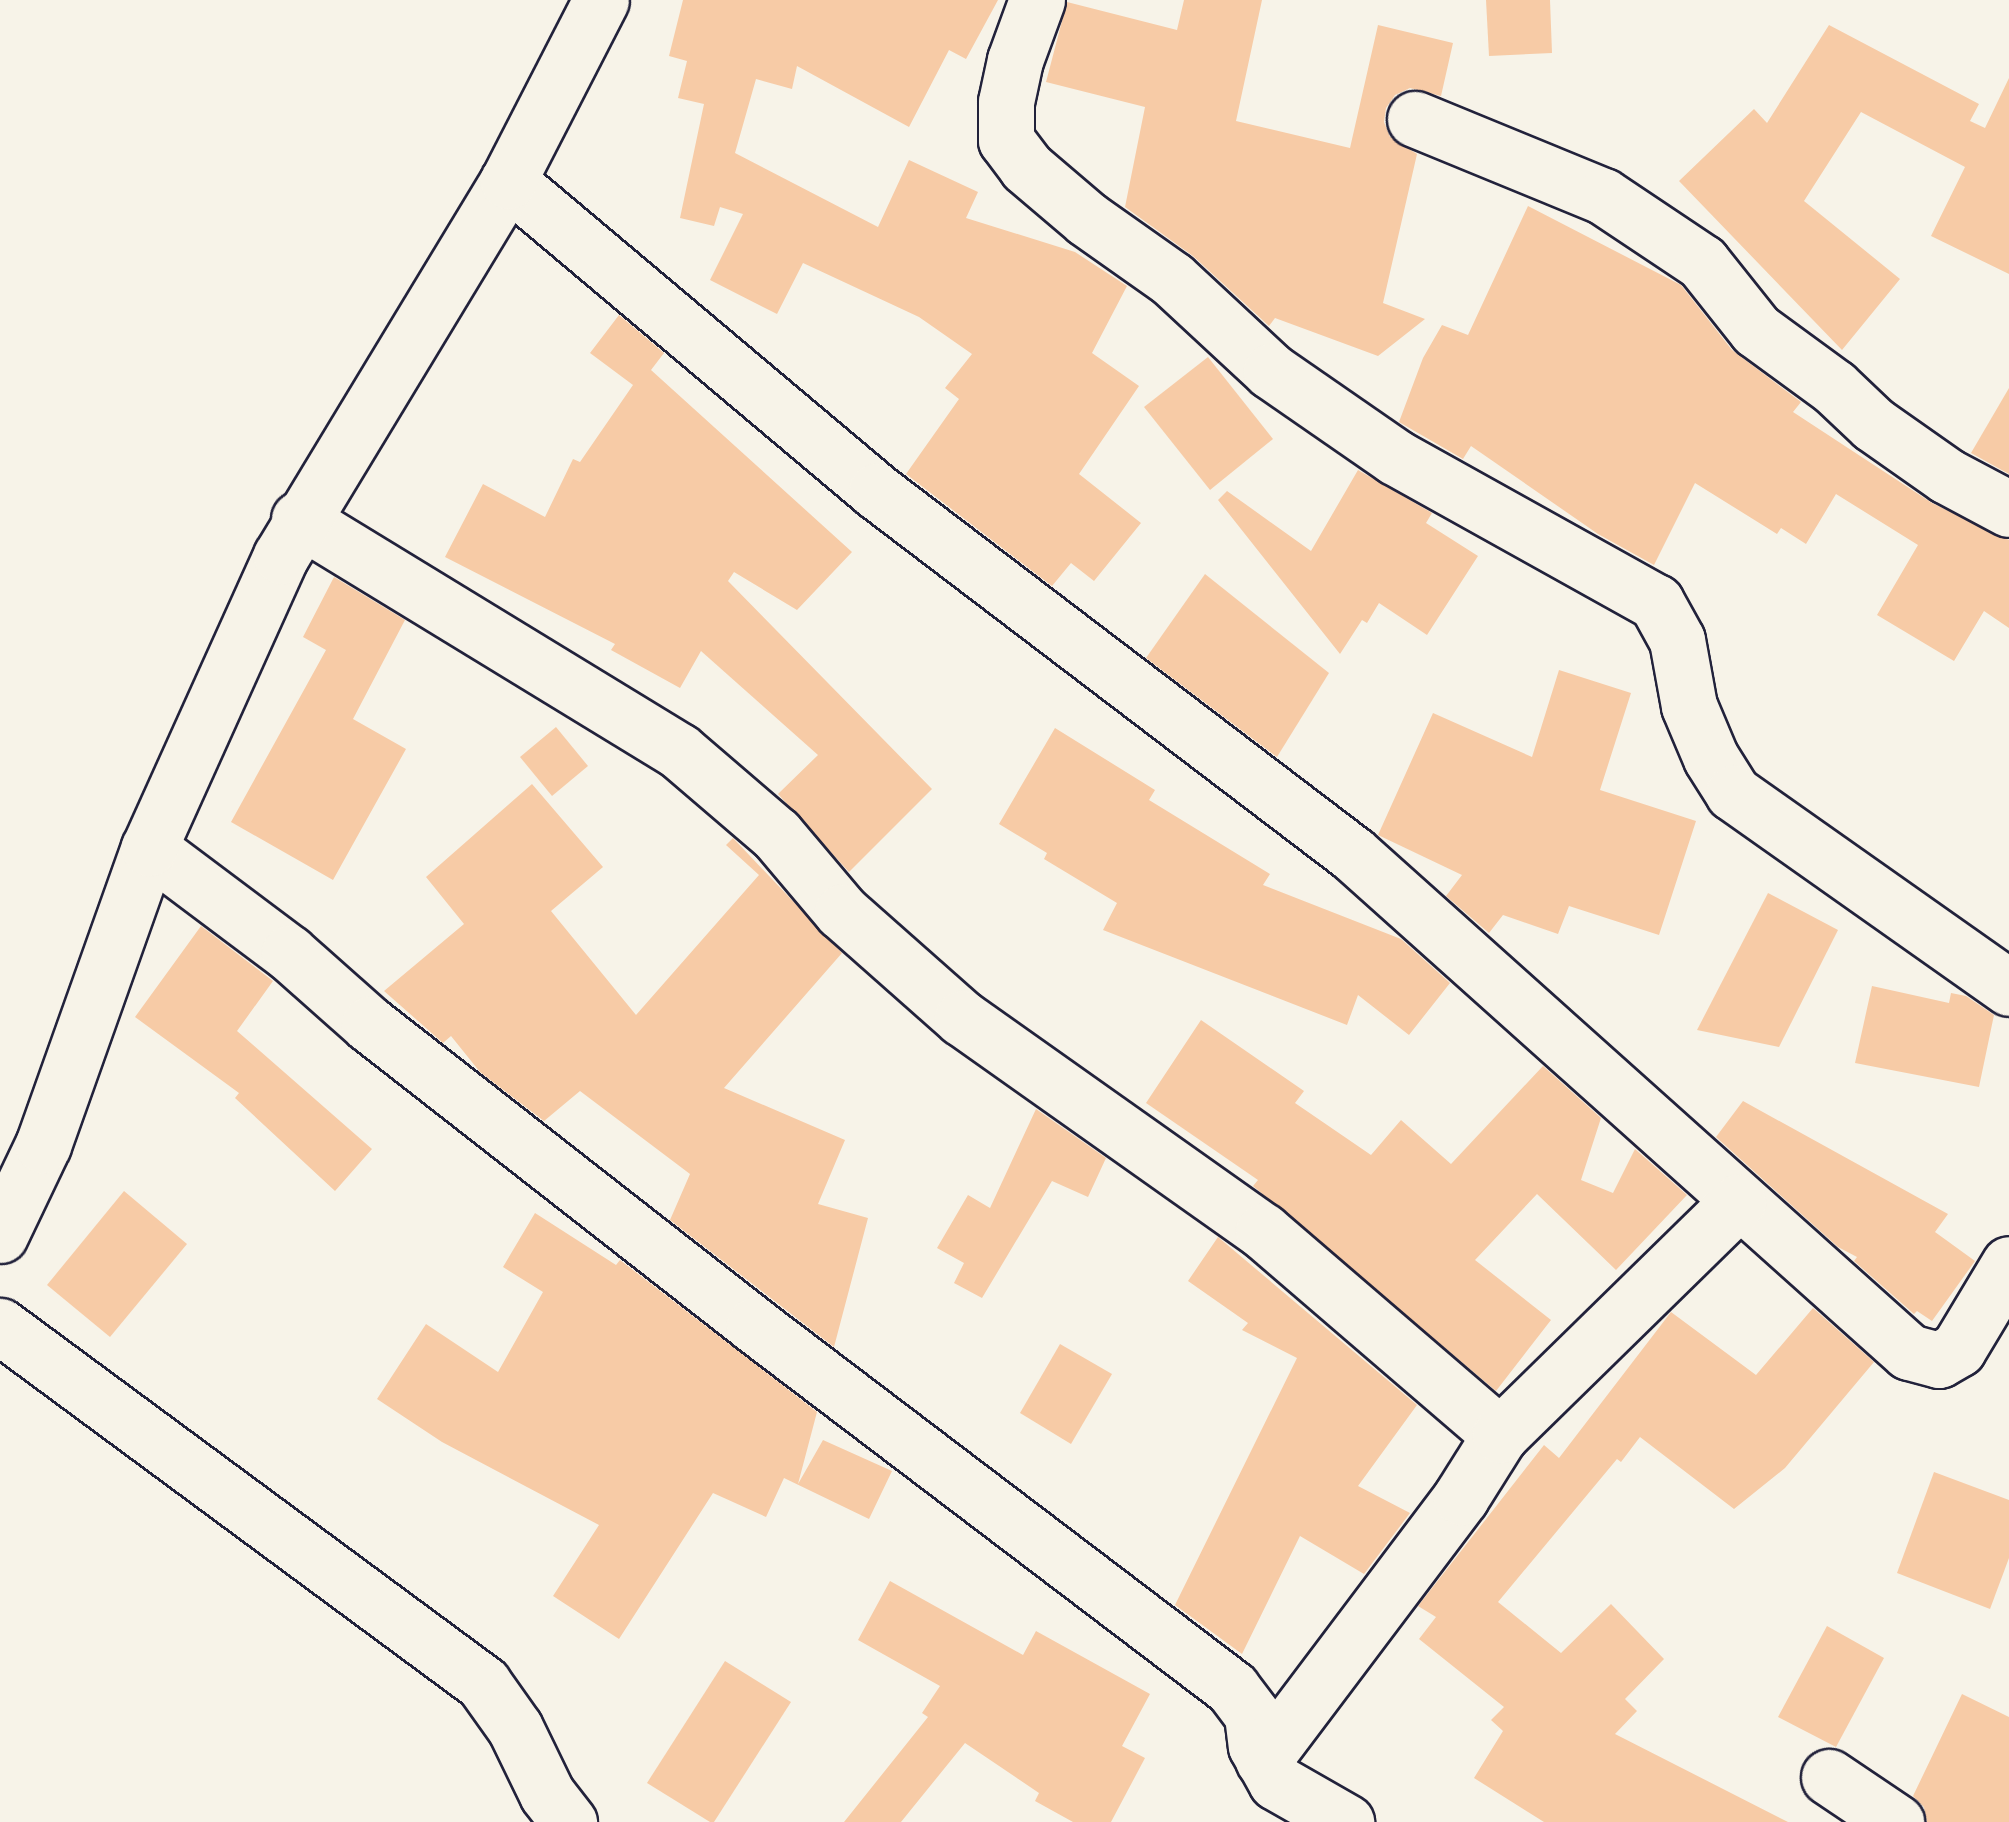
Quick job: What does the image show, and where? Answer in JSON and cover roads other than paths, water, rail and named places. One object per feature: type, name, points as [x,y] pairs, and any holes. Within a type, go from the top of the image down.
[{"type":"street","points":[[0,1235],[22,1157],[150,848],[300,520],[508,182],[602,0]]},
{"type":"street","points":[[1037,0],[1014,60],[1006,102],[1006,140],[1026,167],[1087,220],[1172,280],[1271,371],[1348,425],[1395,457],[1656,602],[1678,640],[1689,706],[1711,758],[1733,793],[2009,988]]},
{"type":"street","points":[[1415,119],[1603,196],[1702,262],[1756,330],[1834,387],[1873,424],[1947,476],[2009,509]]},
{"type":"street","points":[[508,182],[876,491],[1353,854],[1909,1352],[1939,1360],[1958,1350],[2009,1264]]},
{"type":"street","points":[[300,520],[679,751],[776,834],[842,912],[962,1018],[1264,1231],[1500,1435]]},
{"type":"street","points":[[150,848],[289,953],[370,1024],[725,1302],[1232,1688],[1252,1715],[1256,1746],[1276,1782],[1346,1822]]},
{"type":"street","points":[[1263,1760],[1461,1497],[1500,1435],[1738,1202]]},
{"type":"street","points":[[0,1326],[483,1683],[515,1728],[547,1794],[569,1822]]},
{"type":"street","points":[[1829,1777],[1896,1822]]}]
